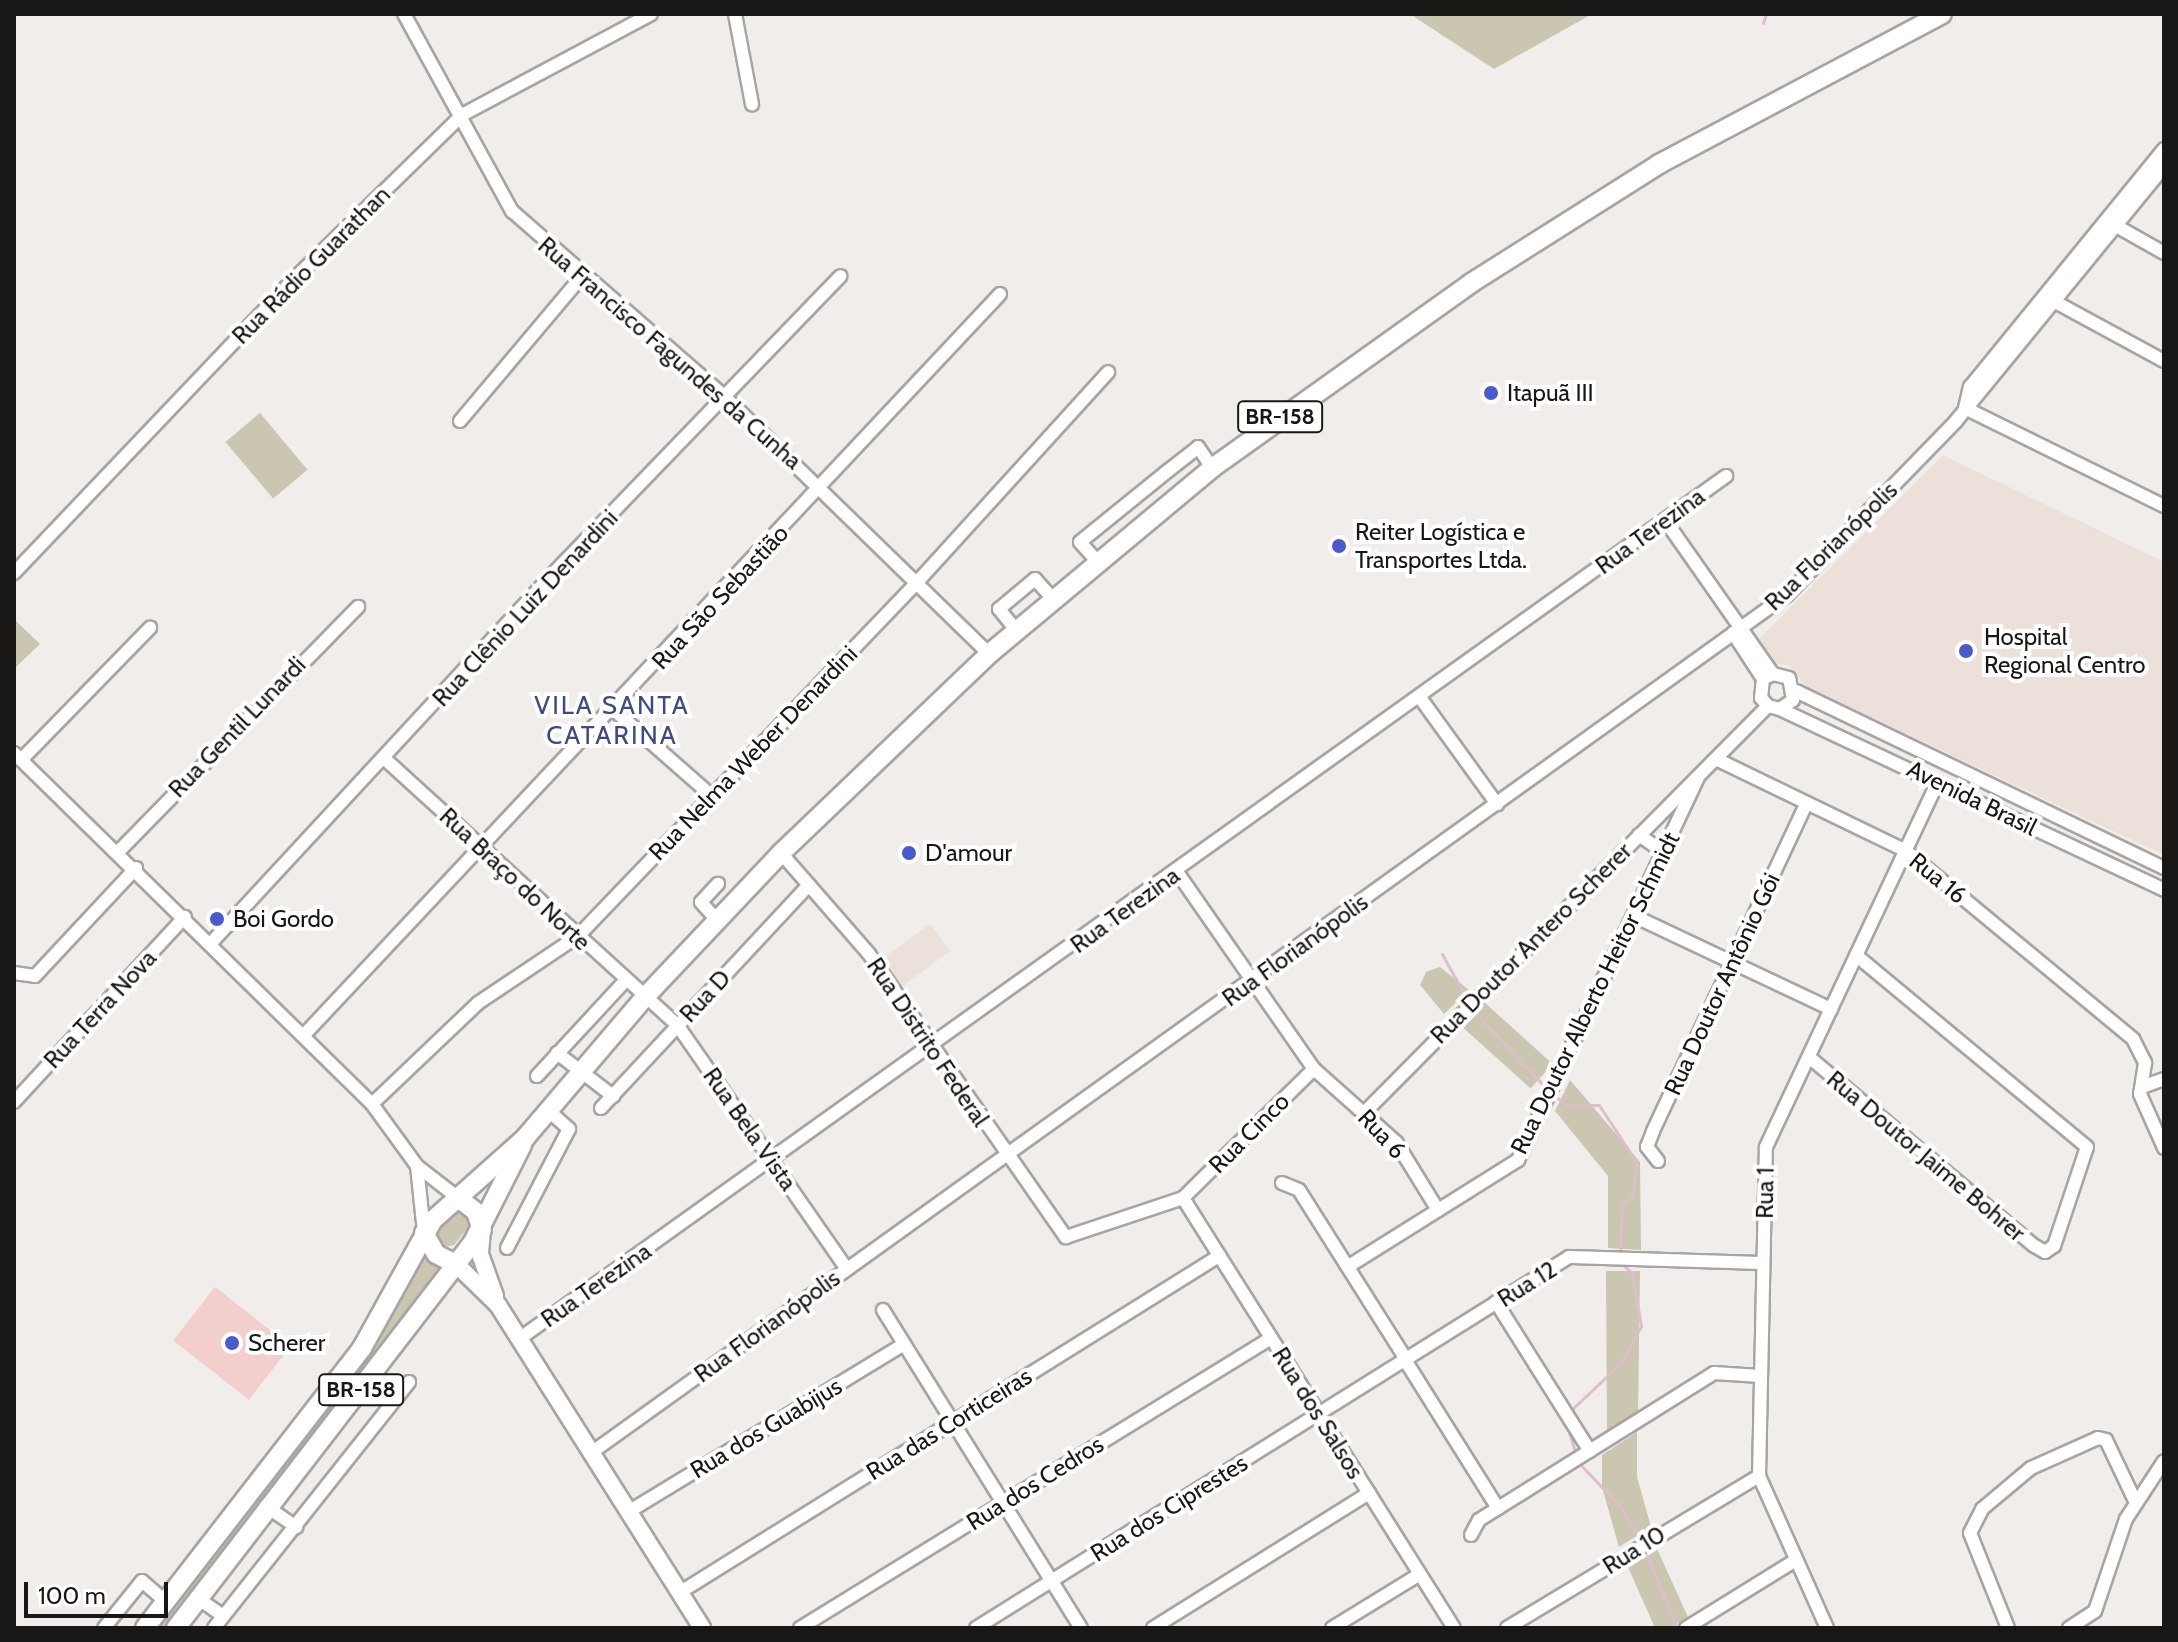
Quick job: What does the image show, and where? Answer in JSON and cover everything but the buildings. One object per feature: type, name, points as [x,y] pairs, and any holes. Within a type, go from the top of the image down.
[{"type":"highway","name":"BR-158","points":[[145,1628],[362,1348],[424,1233],[457,1197],[525,1138],[644,998],[781,853],[989,654],[1052,598],[1212,468],[1391,337],[1587,207],[1721,128],[1942,14]]},
{"type":"highway","name":"BR-158","points":[[176,1628],[196,1597],[482,1230],[525,1138]]},
{"type":"highway","points":[[457,1197],[476,1212],[482,1230]]},
{"type":"highway","points":[[424,1233],[436,1254],[456,1264]]},
{"type":"main road","points":[[482,1230],[480,1254],[498,1305],[702,1628]]},
{"type":"main road","points":[[456,1264],[498,1305]]},
{"type":"street","name":"Rua Francisco Fagundes da Cunha","points":[[404,14],[512,211],[726,398],[919,580],[989,654]]},
{"type":"street","name":"Rua Rádio Guarathan","points":[[14,573],[294,279],[462,115],[651,14]]},
{"type":"street","points":[[735,14],[752,104]]},
{"type":"street","name":"Rua Florianópolis","points":[[591,1453],[1253,981],[1797,586],[1965,408],[2111,223],[2164,149]]},
{"type":"street","name":"Rua Florianópolis","points":[[2111,223],[2164,167]]},
{"type":"street","points":[[2111,223],[2164,253]]},
{"type":"street","points":[[460,421],[583,275]]},
{"type":"street","name":"Rua Clênio Luiz Denardini","points":[[211,943],[386,760],[548,579],[841,276]]},
{"type":"street","name":"Rua São Sebastião","points":[[303,1036],[614,710],[1000,294]]},
{"type":"street","points":[[2049,299],[2164,361]]},
{"type":"street","name":"Rua Nelma Weber Denardini","points":[[372,1104],[478,1003],[578,936],[919,580],[1108,372]]},
{"type":"street","points":[[1965,408],[2164,506]]},
{"type":"street","points":[[1097,561],[1080,542],[1198,447],[1212,468]]},
{"type":"street","points":[[1169,470],[1184,491]]},
{"type":"street","name":"Rua Terezina","points":[[519,1339],[1421,699],[1726,476]]},
{"type":"street","points":[[1125,506],[1140,527]]},
{"type":"street","name":"Avenida Brasil","points":[[1665,520],[1768,677]]},
{"type":"street","points":[[1016,630],[999,609],[1035,579],[1052,598]]},
{"type":"street","name":"Rua Gentil Lunardi","points":[[119,851],[358,607]]},
{"type":"street","points":[[150,628],[18,757],[119,851],[372,1104],[417,1166],[457,1197]]},
{"type":"street","name":"Avenida Brasil","points":[[1768,677],[1789,678],[1796,691],[2164,868]]},
{"type":"street","name":"Avenida Brasil","points":[[1768,677],[1761,698],[1774,708],[2164,890]]},
{"type":"street","points":[[1774,708],[1796,691]]},
{"type":"street","points":[[1421,699],[1497,804]]},
{"type":"street","name":"Rua Doutor Antero Scherer","points":[[1364,1113],[1639,835],[1716,759],[1774,708]]},
{"type":"street","points":[[614,710],[712,796]]},
{"type":"street","name":"Rua 16","points":[[1716,759],[1906,851],[2133,1039],[2145,1063],[2142,1087]]},
{"type":"street","name":"Rua Braço do Norte","points":[[386,760],[644,998]]},
{"type":"street","name":"Rua Doutor Alberto Heitor Schmidt","points":[[1349,1266],[1518,1160],[1698,778]]},
{"type":"street","name":"Rua 1","points":[[1827,1628],[1759,1476],[1766,1147],[1938,782]]},
{"type":"street","points":[[1992,808],[2001,791]]},
{"type":"street","name":"Rua Doutor Antônio Gói","points":[[1658,1161],[1647,1147],[1806,805]]},
{"type":"street","points":[[1639,835],[1663,852]]},
{"type":"street","name":"Rua Distrito Federal","points":[[781,853],[869,954],[1005,1156],[1066,1237],[1183,1198]]},
{"type":"street","points":[[14,973],[35,976],[136,868]]},
{"type":"street","name":"Rua 6","points":[[1177,872],[1314,1069],[1396,1142],[1438,1210]]},
{"type":"street","points":[[717,920],[701,902],[718,884]]},
{"type":"street","name":"Rua D","points":[[601,1108],[809,885]]},
{"type":"street","points":[[1634,916],[1831,1009]]},
{"type":"street","name":"Rua Terra Nova","points":[[14,1102],[185,917]]},
{"type":"street","name":"Rua Doutor Jaime Bohrer","points":[[1809,1057],[2045,1252],[2060,1231],[2087,1147],[1856,955]]},
{"type":"street","points":[[537,1076],[626,980]]},
{"type":"street","name":"Rua Bela Vista","points":[[644,998],[678,1026],[847,1269]]},
{"type":"street","points":[[557,1053],[613,1096]]},
{"type":"street","name":"Rua Cinco","points":[[1183,1198],[1314,1069]]},
{"type":"street","points":[[2164,1079],[2142,1087],[2164,1148]]},
{"type":"street","points":[[507,1248],[569,1129],[549,1111]]},
{"type":"street","points":[[417,1166],[424,1233]]},
{"type":"street","points":[[1282,1183],[1299,1190],[1498,1508]]},
{"type":"street","name":"Rua dos Salsos","points":[[1183,1198],[1454,1628]]},
{"type":"street","name":"Rua das Corticeiras","points":[[679,1593],[1219,1256]]},
{"type":"street","name":"Rua 12","points":[[1361,1387],[1569,1257],[1763,1263]]},
{"type":"street","points":[[1496,1302],[1590,1451]]},
{"type":"street","points":[[883,1310],[1081,1628]]},
{"type":"street","name":"Rua dos Cedros","points":[[800,1628],[1271,1338]]},
{"type":"street","name":"Rua dos Guabijus","points":[[628,1512],[904,1344]]},
{"type":"street","points":[[1471,1535],[1479,1520],[1714,1373],[1760,1376]]},
{"type":"street","points":[[214,1628],[409,1382]]},
{"type":"street","name":"Rua dos Ciprestes","points":[[976,1628],[1361,1387]]},
{"type":"street","points":[[2008,1628],[1975,1550],[1973,1518],[2031,1468],[2098,1438],[2106,1440],[2136,1503]]},
{"type":"street","points":[[2069,1628],[2095,1611],[2136,1503],[2164,1461]]},
{"type":"street","name":"Rua 10","points":[[1508,1627],[1759,1476]]},
{"type":"street","points":[[1153,1628],[1369,1493]]},
{"type":"street","points":[[266,1506],[296,1527]]},
{"type":"street","points":[[1686,1628],[1796,1560]]},
{"type":"street","points":[[1332,1628],[1420,1574]]},
{"type":"street","points":[[106,1627],[142,1581],[165,1601]]},
{"type":"street","points":[[196,1597],[223,1616]]},
{"type":"shaded area","points":[[1410,14],[1592,14],[1494,69]]},
{"type":"shaded area","points":[[260,413],[308,470],[273,499],[226,442]]},
{"type":"shaded area","name":"Hospital Regional Centro","points":[[1943,455],[2164,562],[2164,855],[1807,687],[1788,665],[1775,663],[1759,639]]},
{"type":"shaded area","points":[[14,619],[40,644],[14,669]]},
{"type":"shaded area","points":[[930,924],[950,952],[901,987],[881,959]]},
{"type":"shaded area","points":[[1440,967],[1469,990],[1444,1014],[1420,985],[1426,972]]},
{"type":"shaded area","points":[[1485,1003],[1553,1064],[1531,1088],[1463,1028]]},
{"type":"shaded area","points":[[1570,1080],[1640,1162],[1641,1250],[1608,1248],[1608,1176],[1555,1111]]},
{"type":"shaded area","points":[[457,1209],[467,1212],[470,1225],[454,1245],[441,1248],[436,1232]]},
{"type":"shaded area","points":[[425,1253],[446,1266],[168,1628],[152,1628]]},
{"type":"shaded area","points":[[1606,1271],[1640,1271],[1638,1411],[1607,1430]]},
{"type":"shaded area","points":[[1637,1432],[1637,1477],[1651,1527],[1619,1547],[1602,1487],[1602,1455]]},
{"type":"shaded area","points":[[1657,1549],[1688,1617],[1670,1628],[1655,1628],[1628,1567]]},
{"type":"waterway","points":[[1763,23],[1766,14]]},
{"type":"waterway","points":[[1442,954],[1469,1003]]},
{"type":"waterway","points":[[1473,1010],[1546,1088]]},
{"type":"waterway","points":[[1552,1094],[1567,1105],[1599,1105],[1637,1163],[1632,1197],[1622,1203],[1620,1255]]},
{"type":"waterway","points":[[1570,1411],[1621,1363],[1641,1326],[1632,1273],[1621,1263]]},
{"type":"waterway","points":[[1564,1415],[1576,1455]]},
{"type":"waterway","points":[[1578,1462],[1619,1505],[1642,1543]]},
{"type":"waterway","points":[[1645,1550],[1677,1628]]},
{"type":"place","name":"Itapuã III","points":[[1491,393]]},
{"type":"place","name":"Reiter Logística e Transportes Ltda.","points":[[1339,546]]},
{"type":"place","name":"Hospital Regional Centro","points":[[1966,651]]},
{"type":"place","name":"D'amour","points":[[909,853]]},
{"type":"place","name":"Boi Gordo","points":[[217,919]]},
{"type":"place","name":"Scherer","points":[[232,1343]]},
{"type":"district","name":"VILA SANTA CATARINA","points":[[612,721]]}]
